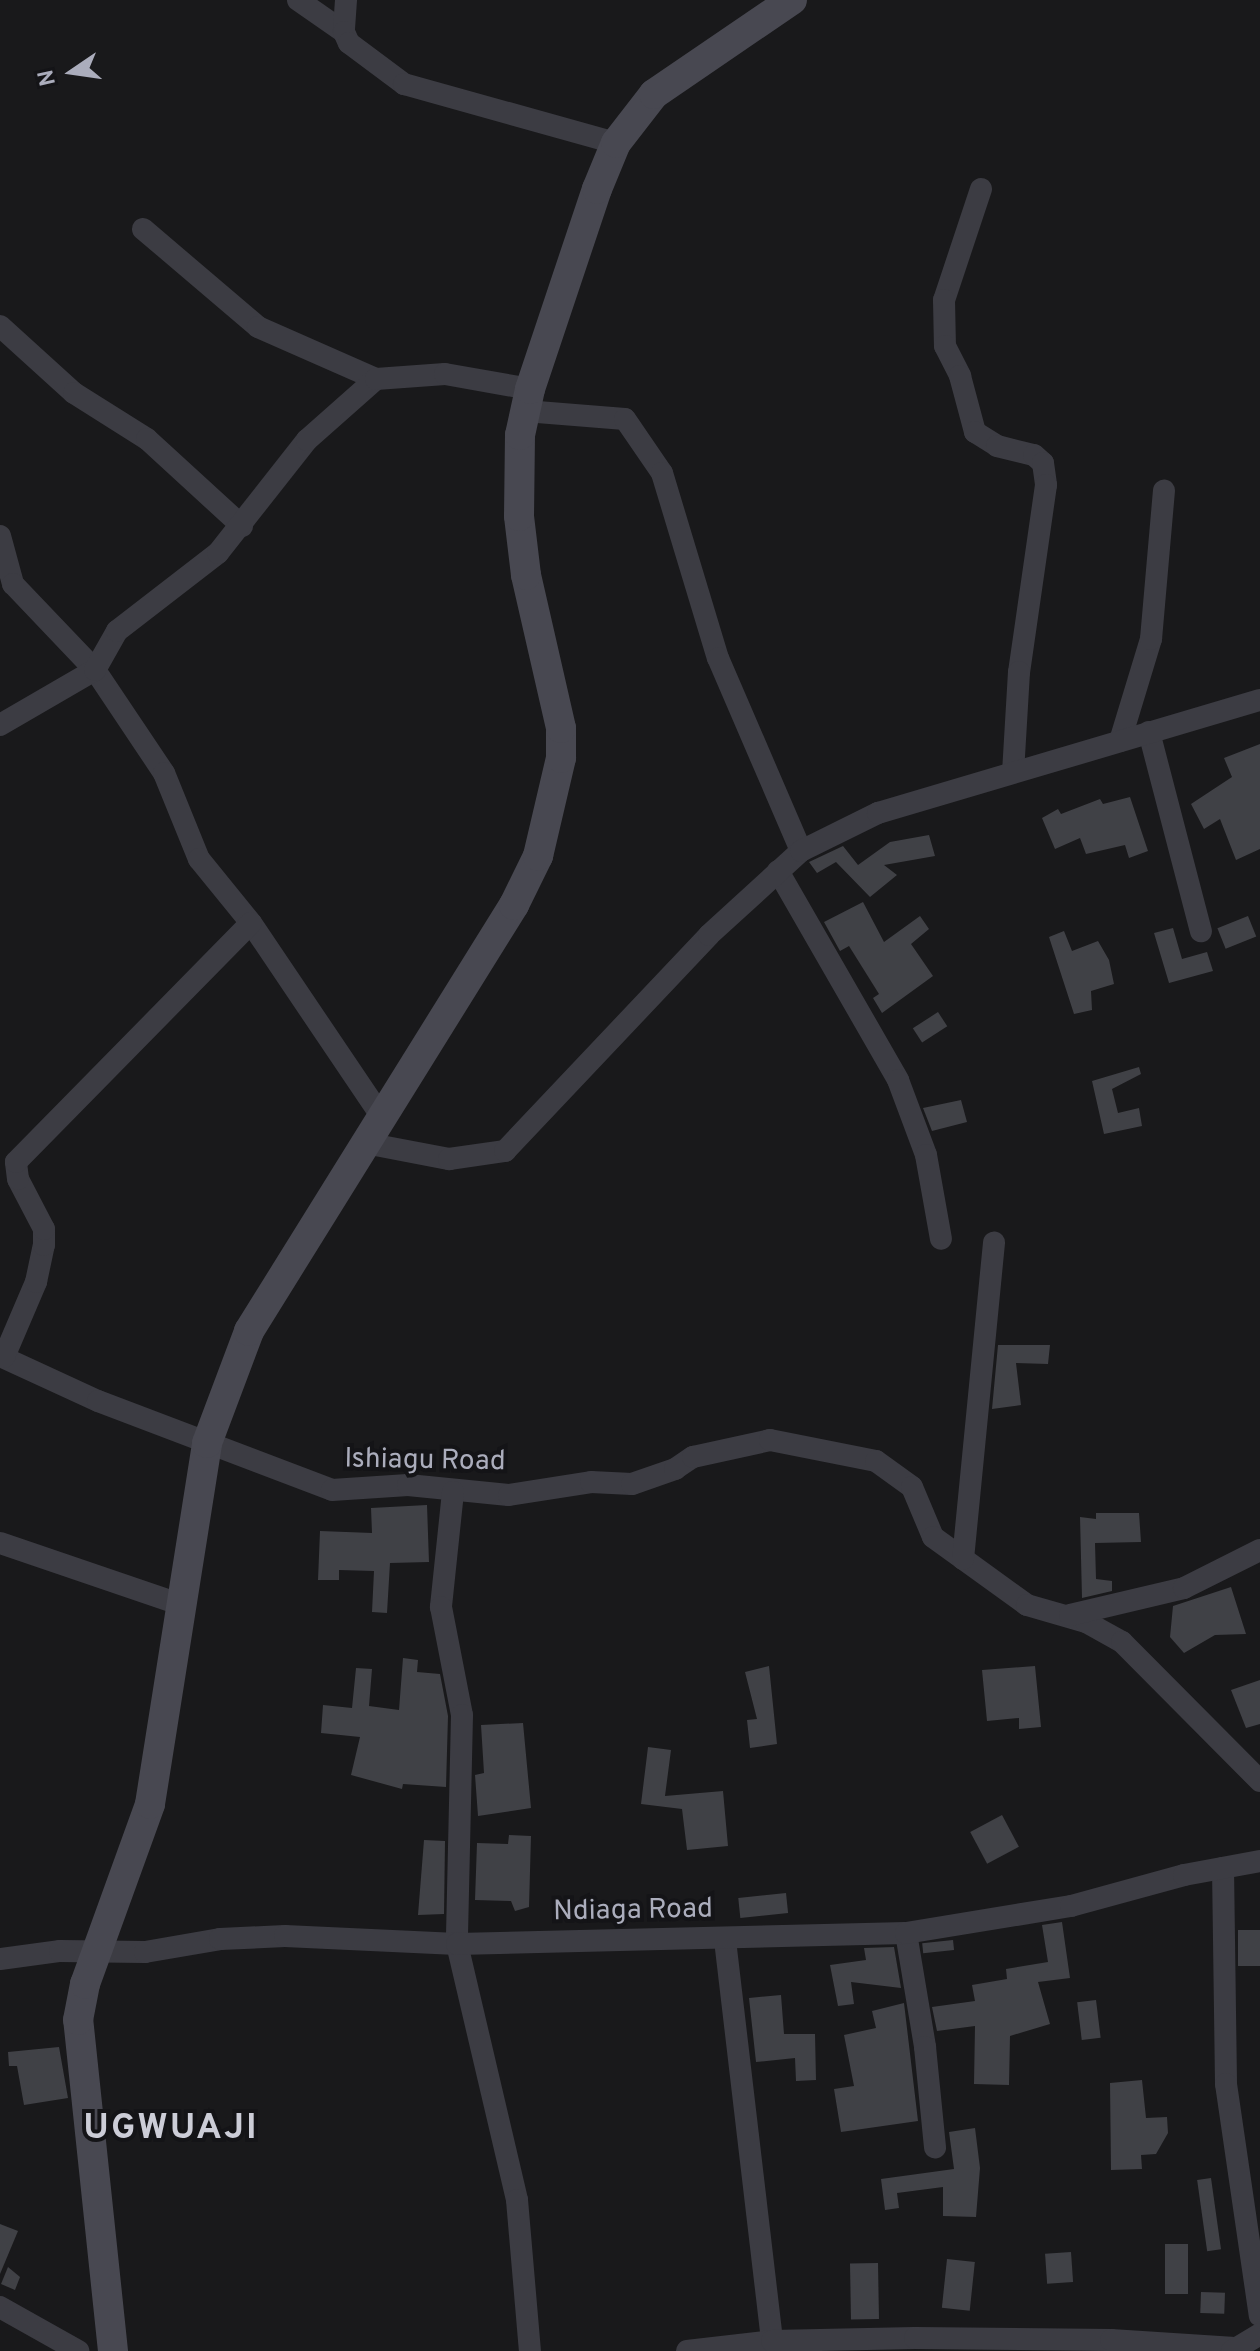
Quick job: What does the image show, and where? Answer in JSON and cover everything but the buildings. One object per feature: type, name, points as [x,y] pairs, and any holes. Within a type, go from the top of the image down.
[{"type":"main road","points":[[113,2351],[78,2057],[78,2020],[150,1804],[207,1443],[249,1331],[514,905],[538,856],[561,758],[561,728],[526,575],[519,516],[527,400],[616,143],[654,94],[792,0]]},
{"type":"street","points":[[298,0],[344,32],[361,56],[419,90],[616,143]]},
{"type":"street","points":[[344,32],[346,0]]},
{"type":"street","points":[[981,189],[944,300],[945,346],[960,376],[975,432],[997,446],[1034,455],[1043,463],[1046,485],[1020,658],[1013,772]]},
{"type":"street","points":[[143,229],[258,327],[376,379],[445,374],[527,400],[625,419],[662,473],[718,658],[801,851]]},
{"type":"street","points":[[0,326],[74,393],[147,439],[242,526]]},
{"type":"street","points":[[0,725],[95,670],[117,631],[218,553],[307,440],[376,379]]},
{"type":"street","points":[[1120,741],[1151,639],[1164,491]]},
{"type":"street","points":[[0,536],[13,584],[95,670],[164,773],[199,859],[251,923],[381,1116]]},
{"type":"street","points":[[365,1143],[449,1159],[505,1151],[709,935],[801,851],[878,813],[1260,700]]},
{"type":"street","points":[[1149,732],[1201,931]]},
{"type":"street","points":[[778,871],[903,1091],[926,1155],[941,1239]]},
{"type":"street","points":[[2,1357],[36,1282],[44,1245],[44,1229],[18,1179],[16,1162],[251,923]]},
{"type":"street","points":[[963,1559],[994,1243]]},
{"type":"street","name":"Ishiagu Road","points":[[2,1357],[207,1443],[332,1490],[408,1485],[453,1492],[509,1495],[591,1482],[632,1484],[675,1469],[693,1457],[770,1440],[876,1461],[912,1487],[933,1537],[1027,1605],[1099,1629],[1142,1657],[1260,1781]]},
{"type":"street","points":[[453,1492],[441,1607],[462,1715],[457,1944],[517,2200],[530,2351]]},
{"type":"street","points":[[0,1543],[182,1605]]},
{"type":"street","points":[[1064,1616],[1184,1588],[1260,1550]]},
{"type":"street","name":"Ndiaga Road","points":[[0,1959],[60,1951],[98,1953],[285,1936],[457,1944],[725,1940],[906,1933],[1071,1906],[1260,1861]]},
{"type":"street","points":[[1223,1868],[1226,2084],[1260,2316]]},
{"type":"street","points":[[906,1933],[925,2047],[935,2148]]},
{"type":"street","points":[[725,1940],[772,2341]]},
{"type":"street","points":[[0,2307],[78,2351]]},
{"type":"street","points":[[687,2351],[772,2341],[1111,2340],[1234,2350],[1260,2334]]},
{"type":"district","name":"UGWUAJI","points":[[171,2130]]}]
